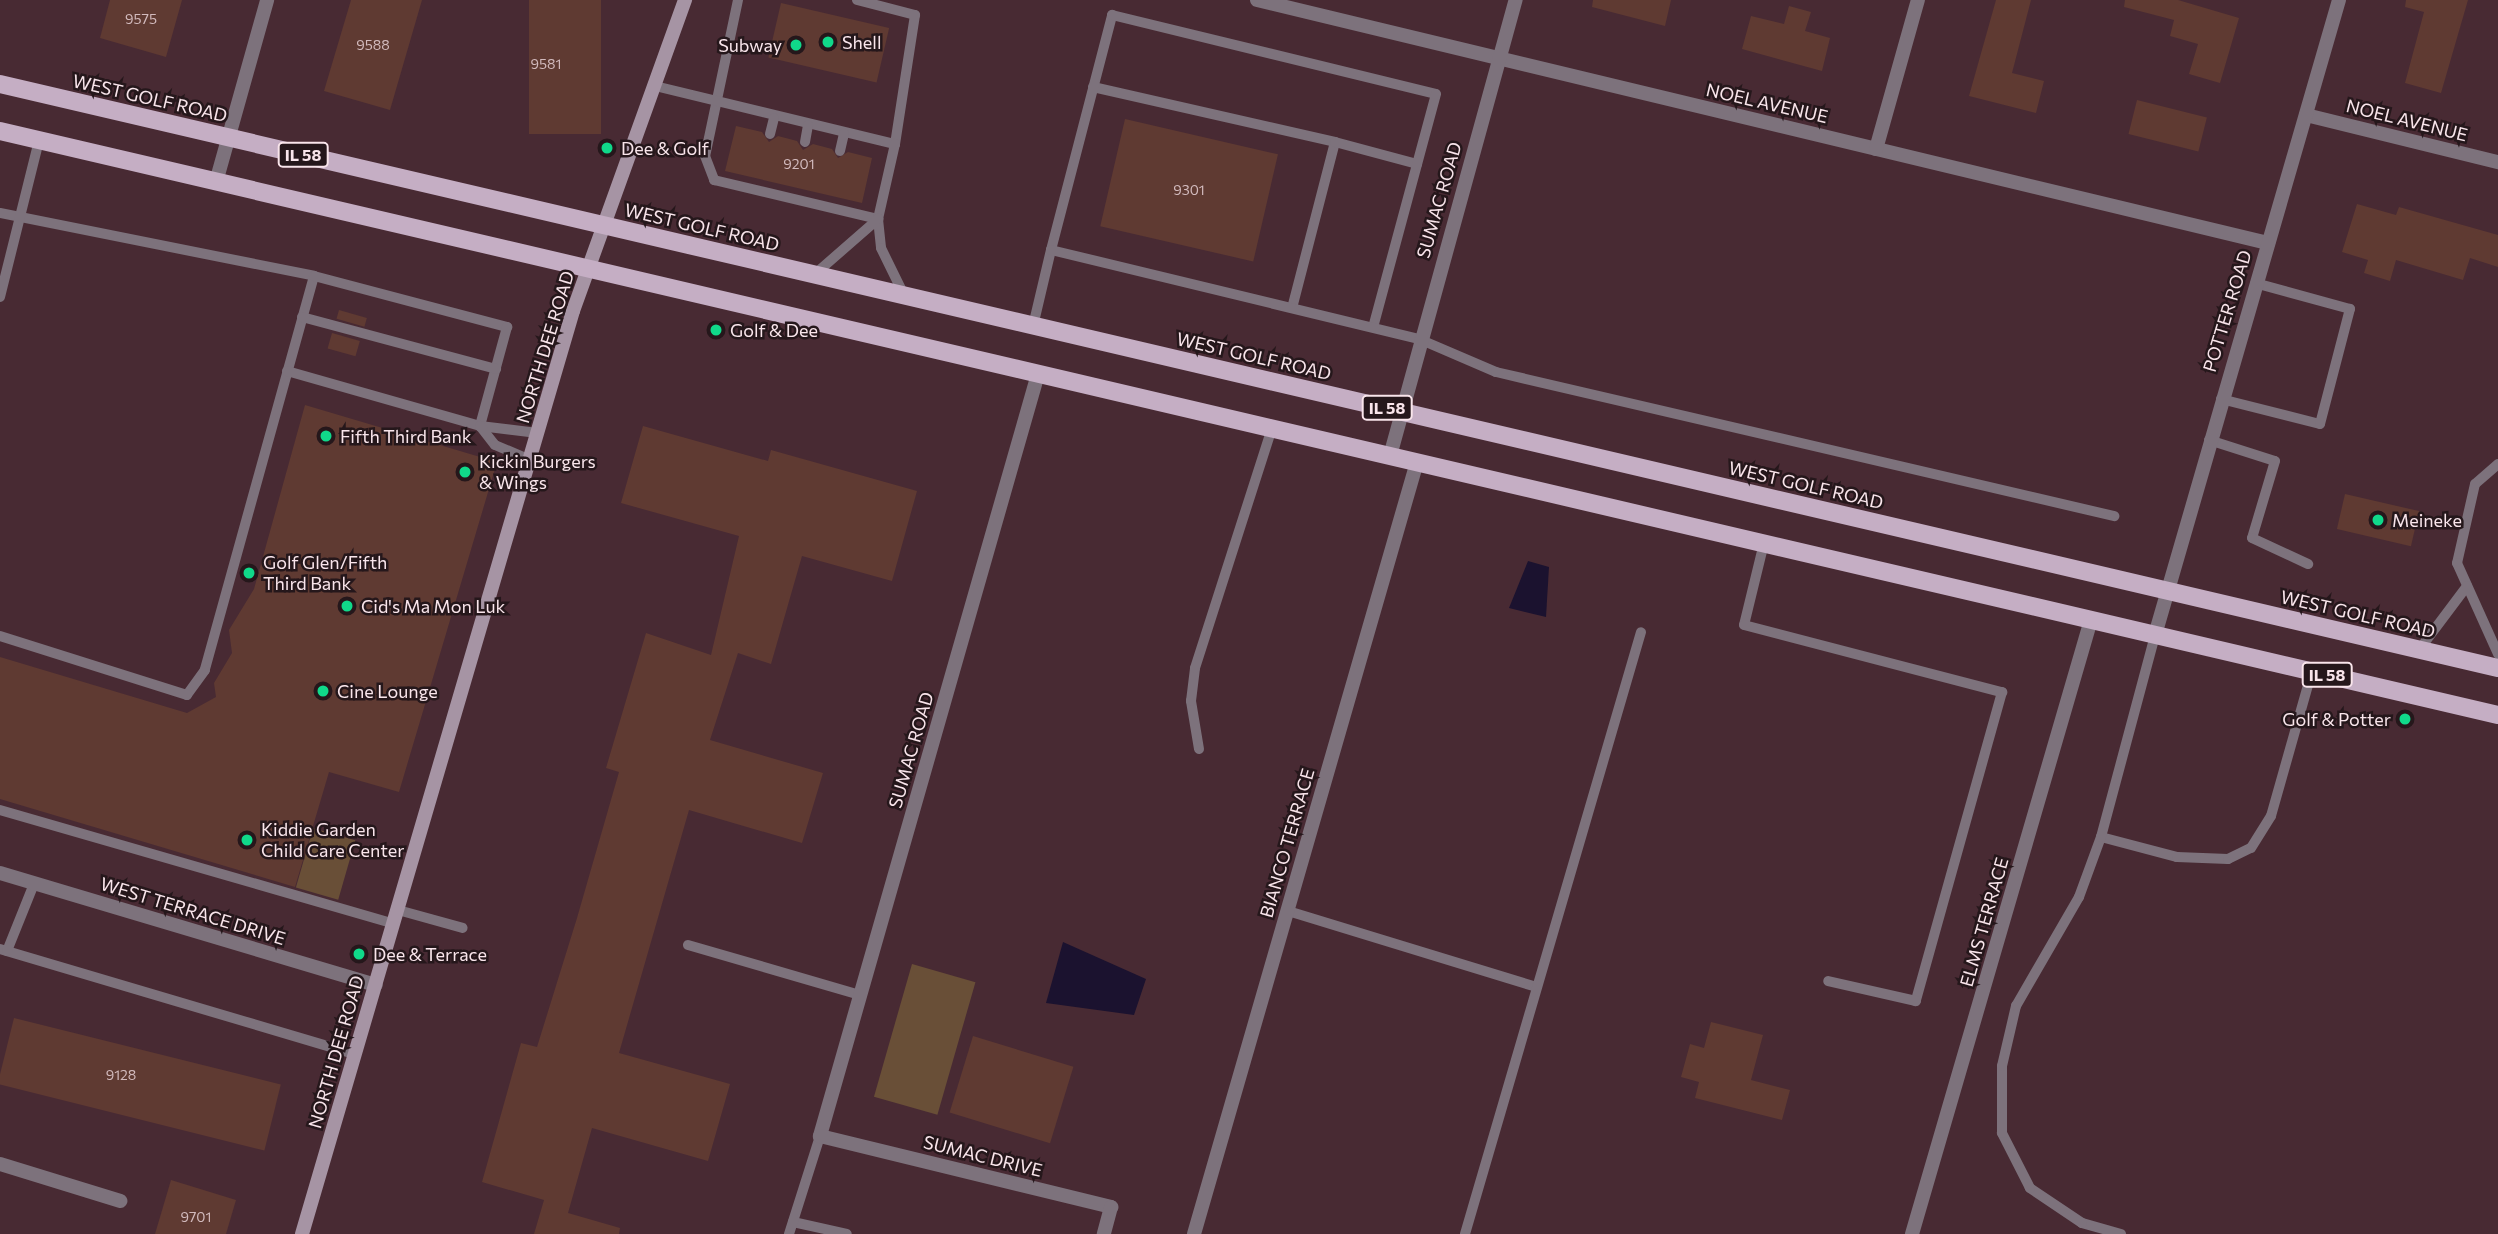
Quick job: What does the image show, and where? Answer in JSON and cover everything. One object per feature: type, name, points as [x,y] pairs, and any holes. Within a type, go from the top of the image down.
[{"type":"main road","name":"WEST GOLF ROAD","points":[[0,84],[2498,668]]},
{"type":"main road","name":"IL 58","points":[[0,131],[2498,715]]},
{"type":"street","points":[[216,181],[267,0]]},
{"type":"street","name":"NORTH DEE ROAD","points":[[302,1234],[538,433],[589,269],[685,0]]},
{"type":"street","name":"NOEL AVENUE","points":[[1257,0],[2267,243]]},
{"type":"street","name":"SUMAC ROAD","points":[[1390,456],[1419,339],[1516,0]]},
{"type":"street","points":[[1876,149],[1918,0]]},
{"type":"street","name":"POTTER ROAD","points":[[2155,635],[2209,440],[2339,0]]},
{"type":"street","name":"NOEL AVENUE","points":[[2306,115],[2498,162]]},
{"type":"street","name":"SUMAC ROAD","points":[[820,1136],[1038,374]]},
{"type":"street","name":"BIANCO TERRACE","points":[[1194,1234],[1417,462]]},
{"type":"street","name":"ELMS TERRACE","points":[[1913,1234],[2091,620]]},
{"type":"street","name":"WEST TERRACE DRIVE","points":[[0,873],[376,985]]},
{"type":"street","name":"SUMAC DRIVE","points":[[820,1136],[1111,1208],[1104,1234]]},
{"type":"street","points":[[0,1164],[120,1201]]},
{"type":"lane","points":[[738,0],[705,156],[713,180],[759,185],[793,193],[878,219]]},
{"type":"lane","points":[[857,0],[915,15],[895,144],[878,219],[881,248],[904,296]]},
{"type":"lane","points":[[1033,326],[1112,15],[1436,94],[1373,327]]},
{"type":"lane","points":[[655,86],[715,105],[895,144]]},
{"type":"lane","points":[[1093,87],[1335,142],[1417,164]]},
{"type":"lane","points":[[771,134],[774,118]]},
{"type":"lane","points":[[804,142],[808,125]]},
{"type":"lane","points":[[840,151],[844,133]]},
{"type":"lane","points":[[0,297],[39,140]]},
{"type":"lane","points":[[1292,308],[1335,142]]},
{"type":"lane","points":[[0,213],[314,276],[508,327],[481,426]]},
{"type":"lane","points":[[814,275],[878,219]]},
{"type":"lane","points":[[1051,250],[1419,339],[1496,372],[2114,516]]},
{"type":"lane","points":[[0,636],[187,695],[205,670],[314,276]]},
{"type":"lane","points":[[2221,399],[2320,424],[2350,309],[2255,283]]},
{"type":"lane","points":[[302,317],[496,369]]},
{"type":"lane","points":[[287,371],[481,426],[538,433]]},
{"type":"lane","points":[[481,426],[495,444],[530,460]]},
{"type":"lane","points":[[1199,749],[1191,701],[1195,668],[1272,428]]},
{"type":"lane","points":[[2209,440],[2275,461],[2252,538],[2308,564]]},
{"type":"lane","points":[[2498,464],[2475,484],[2458,542],[2467,586],[2498,654]]},
{"type":"lane","points":[[1764,543],[1744,625],[2002,692],[1916,1001],[1828,981]]},
{"type":"lane","points":[[2419,650],[2467,586]]},
{"type":"lane","points":[[1465,1234],[1641,632]]},
{"type":"lane","points":[[2121,1234],[2082,1223],[2030,1188],[2002,1133],[2002,1066],[2016,1006],[2080,897],[2101,837],[2155,635]]},
{"type":"lane","points":[[2101,837],[2177,857],[2228,859],[2251,848],[2270,816],[2312,671]]},
{"type":"lane","points":[[0,810],[396,917],[463,928]]},
{"type":"lane","points":[[34,884],[3,950],[355,1054]]},
{"type":"lane","points":[[1288,911],[1537,987]]},
{"type":"lane","points":[[688,945],[860,995]]},
{"type":"lane","points":[[789,1234],[820,1136]]},
{"type":"lane","points":[[793,1222],[847,1234]]},
{"type":"shaded area","points":[[1528,561],[1549,567],[1546,617],[1509,608]]},
{"type":"shaded area","points":[[313,828],[355,840],[338,900],[296,888]]},
{"type":"shaded area","points":[[1063,942],[1146,979],[1134,1015],[1046,1003]]},
{"type":"shaded area","points":[[912,964],[975,982],[937,1115],[874,1097]]},
{"type":"building","points":[[110,0],[182,0],[166,57],[100,38]]},
{"type":"building","points":[[351,0],[422,0],[390,110],[324,91]]},
{"type":"building","points":[[529,0],[601,0],[601,134],[529,134]]},
{"type":"building","points":[[1593,0],[1671,0],[1665,26],[1592,7]]},
{"type":"building","points":[[1996,0],[2031,0],[2012,73],[2044,81],[2036,113],[1969,96]]},
{"type":"building","points":[[2125,0],[2178,0],[2239,18],[2220,83],[2189,74],[2198,44],[2170,36],[2174,20],[2124,7]]},
{"type":"building","points":[[2406,0],[2468,0],[2441,93],[2405,83],[2424,12],[2405,7]]},
{"type":"building","name":"Shell","points":[[781,3],[889,28],[877,83],[768,58]]},
{"type":"building","points":[[1789,6],[1811,12],[1805,31],[1830,38],[1822,71],[1742,49],[1751,16],[1784,24]]},
{"type":"building","points":[[2137,100],[2207,117],[2198,151],[2129,134]]},
{"type":"building","points":[[1125,119],[1278,154],[1253,261],[1100,226]]},
{"type":"building","points":[[736,126],[762,132],[769,142],[778,136],[797,141],[803,150],[813,144],[832,149],[838,158],[848,152],[872,158],[862,203],[725,171]]},
{"type":"building","points":[[2357,204],[2396,215],[2399,207],[2498,235],[2498,267],[2470,258],[2463,280],[2396,260],[2390,281],[2364,273],[2368,260],[2342,252]]},
{"type":"building","points":[[339,310],[367,318],[364,327],[337,319]]},
{"type":"building","points":[[332,333],[360,341],[355,356],[328,348]]},
{"type":"building","points":[[305,405],[497,462],[399,792],[329,772],[295,887],[0,799],[0,657],[187,713],[216,697],[214,683],[232,653],[229,630],[254,589]]},
{"type":"building","points":[[643,426],[768,461],[771,450],[917,491],[892,581],[802,556],[771,664],[738,653],[710,740],[823,773],[802,843],[689,810],[619,1053],[730,1084],[708,1161],[592,1128],[568,1213],[620,1228],[619,1234],[534,1234],[544,1200],[482,1182],[521,1043],[537,1047],[577,918],[619,772],[606,768],[646,633],[711,655],[739,536],[621,503]]},
{"type":"building","name":"Meineke","points":[[2345,494],[2419,511],[2411,546],[2337,529]]},
{"type":"building","points":[[14,1018],[281,1085],[264,1151],[0,1085],[0,1074]]},
{"type":"building","points":[[1711,1022],[1763,1035],[1751,1080],[1790,1090],[1782,1120],[1695,1098],[1699,1082],[1681,1077],[1690,1044],[1704,1048]]},
{"type":"building","points":[[973,1036],[1073,1067],[1050,1143],[950,1113]]},
{"type":"building","points":[[171,1180],[236,1200],[226,1234],[155,1234]]},
{"type":"place","name":"Shell","points":[[828,42]]},
{"type":"place","name":"Subway","points":[[796,45]]},
{"type":"place","name":"Dee & Golf","points":[[607,148]]},
{"type":"place","name":"Golf & Dee","points":[[716,330]]},
{"type":"place","name":"Fifth Third Bank","points":[[326,436]]},
{"type":"place","name":"Kickin Burgers & Wings","points":[[465,472]]},
{"type":"place","name":"Meineke","points":[[2378,520]]},
{"type":"place","name":"Golf Glen/Fifth Third Bank","points":[[249,573]]},
{"type":"place","name":"Cid's Ma Mon Luk","points":[[347,606]]},
{"type":"place","name":"Cine Lounge","points":[[323,691]]},
{"type":"place","name":"Golf & Potter","points":[[2405,719]]},
{"type":"place","name":"Kiddie Garden Child Care Center","points":[[247,840]]},
{"type":"place","name":"Dee & Terrace","points":[[359,954]]}]
